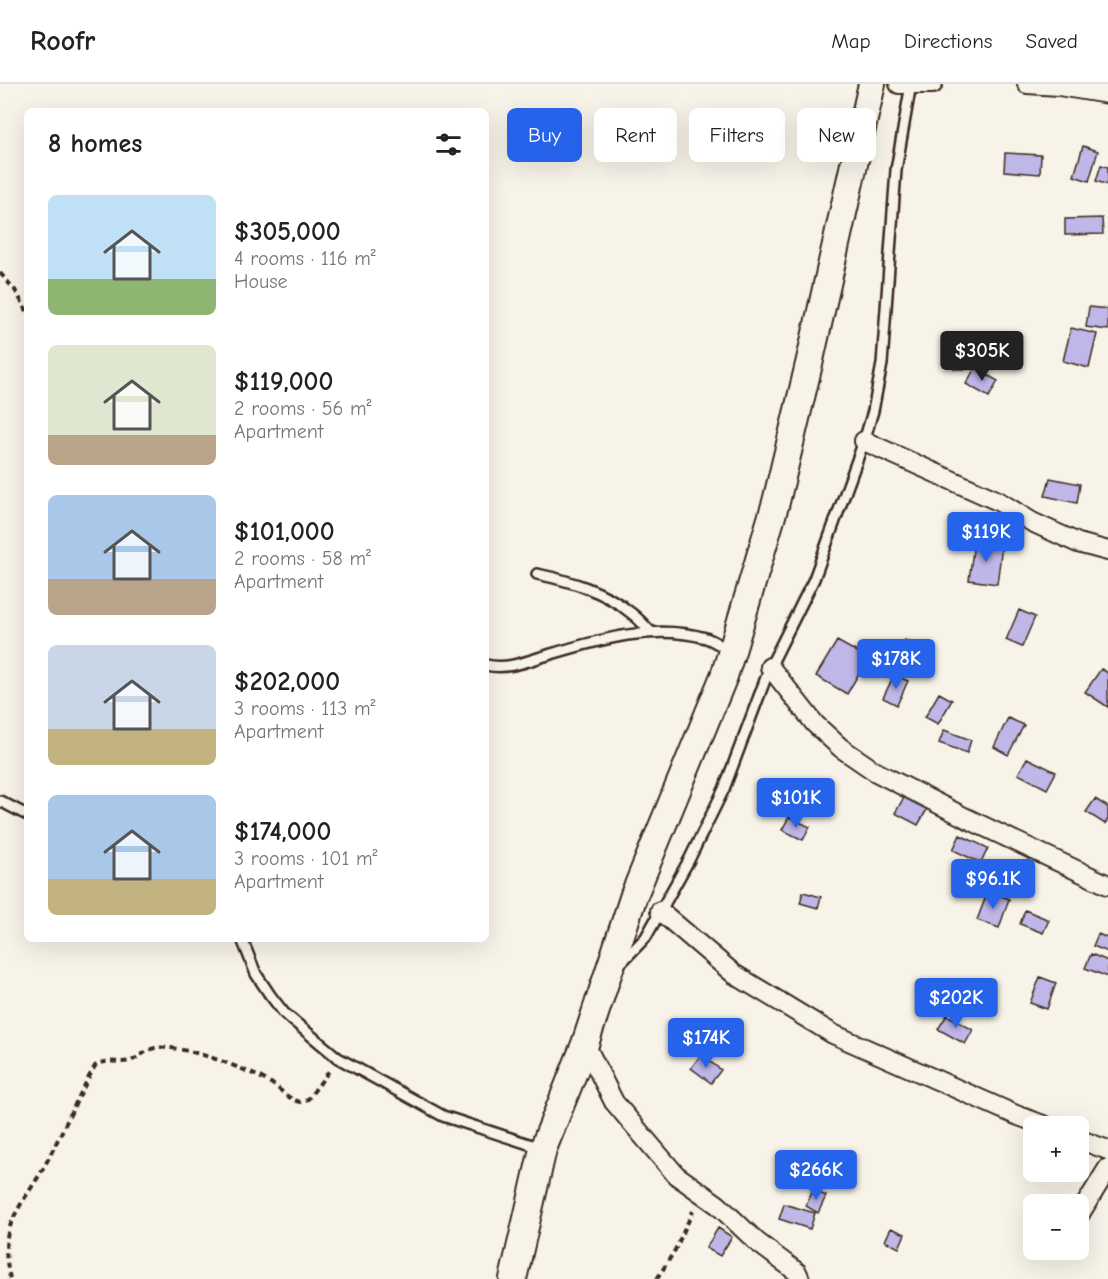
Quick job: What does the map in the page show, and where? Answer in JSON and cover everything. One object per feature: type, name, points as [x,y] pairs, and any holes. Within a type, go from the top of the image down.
[{"type":"main road","points":[[513,1279],[543,1149],[585,1044],[634,895],[724,676],[732,651],[776,502],[872,84]]},
{"type":"street","points":[[907,84],[933,84]]},
{"type":"street","points":[[1027,84],[1059,86],[1108,94]]},
{"type":"street","points":[[864,441],[998,501],[1032,522],[1078,543],[1108,551]]},
{"type":"street","points":[[770,667],[815,724],[841,748],[876,772],[966,818],[1108,885]]},
{"type":"street","points":[[660,911],[734,974],[833,1034],[1023,1118]]},
{"type":"street","points":[[585,1044],[614,1102],[676,1174],[718,1205],[757,1242],[797,1272],[800,1279]]},
{"type":"street","points":[[1089,1143],[1108,1150]]},
{"type":"street","points":[[1089,1199],[1108,1168]]},
{"type":"lane","points":[[607,978],[646,936],[689,860],[724,789],[770,667],[814,579],[864,441],[873,411],[882,364],[896,170],[907,84]]},
{"type":"lane","points":[[537,574],[564,580],[612,600],[631,613],[651,633]]},
{"type":"lane","points":[[489,665],[509,667],[582,644],[651,633],[683,634],[708,639],[732,651]]},
{"type":"lane","points":[[0,801],[24,814]]},
{"type":"lane","points":[[243,942],[256,974],[277,1004],[290,1018],[338,1058],[443,1116],[543,1149]]},
{"type":"path","points":[[0,273],[15,290],[24,306]]},
{"type":"path","points":[[10,1279],[7,1257],[9,1229],[98,1063],[131,1060],[155,1048],[185,1051],[235,1065],[271,1083],[295,1101],[302,1102],[312,1095],[338,1058]]},
{"type":"path","points":[[657,1279],[688,1225],[700,1192]]},
{"type":"building","points":[[1083,146],[1098,151],[1089,181],[1074,176]]},
{"type":"building","points":[[1005,153],[1041,155],[1040,174],[1004,171]]},
{"type":"building","points":[[1101,165],[1108,167],[1108,185],[1096,181]]},
{"type":"building","points":[[1102,218],[1103,234],[1065,235],[1065,219]]},
{"type":"building","points":[[1089,307],[1108,309],[1108,330],[1086,327]]},
{"type":"building","points":[[1071,328],[1097,334],[1089,368],[1063,361]]},
{"type":"building","points":[[955,343],[976,344],[975,369],[954,369]]},
{"type":"building","points":[[975,368],[998,381],[989,397],[966,384]]},
{"type":"building","points":[[1050,478],[1080,484],[1077,503],[1045,496]]},
{"type":"building","points":[[974,542],[1002,546],[997,584],[969,580]]},
{"type":"building","points":[[1019,610],[1035,617],[1022,647],[1006,640]]},
{"type":"building","points":[[905,640],[922,648],[912,667],[896,659]]},
{"type":"building","points":[[837,641],[868,658],[847,694],[816,676]]},
{"type":"building","points":[[1101,669],[1108,673],[1108,707],[1085,692]]},
{"type":"building","points":[[894,675],[908,681],[897,705],[883,698]]},
{"type":"building","points":[[939,693],[952,700],[938,724],[925,717]]},
{"type":"building","points":[[1008,718],[1024,725],[1008,755],[994,747]]},
{"type":"building","points":[[944,730],[971,740],[967,753],[939,743]]},
{"type":"building","points":[[1027,758],[1056,772],[1047,789],[1018,774]]},
{"type":"building","points":[[906,794],[929,806],[918,825],[895,813]]},
{"type":"building","points":[[1095,799],[1108,807],[1108,819],[1105,824],[1086,812]]},
{"type":"building","points":[[789,817],[810,827],[803,840],[782,830]]},
{"type":"building","points":[[960,835],[988,848],[981,863],[953,850]]},
{"type":"building","points":[[988,891],[1009,899],[999,928],[977,920]]},
{"type":"building","points":[[803,892],[821,897],[818,908],[800,903]]},
{"type":"building","points":[[1025,910],[1049,920],[1043,933],[1020,924]]},
{"type":"building","points":[[1098,934],[1108,938],[1108,952],[1093,946]]},
{"type":"building","points":[[1091,954],[1108,961],[1108,977],[1085,968]]},
{"type":"building","points":[[1040,977],[1056,983],[1047,1009],[1030,1003]]},
{"type":"building","points":[[947,1015],[973,1030],[965,1044],[938,1029]]},
{"type":"building","points":[[701,1055],[721,1070],[711,1083],[691,1068]]},
{"type":"building","points":[[813,1190],[826,1196],[818,1213],[806,1206]]},
{"type":"building","points":[[784,1204],[815,1213],[810,1229],[779,1219]]},
{"type":"building","points":[[718,1228],[732,1237],[720,1256],[706,1248]]},
{"type":"building","points":[[891,1228],[905,1234],[899,1248],[885,1241]]}]
